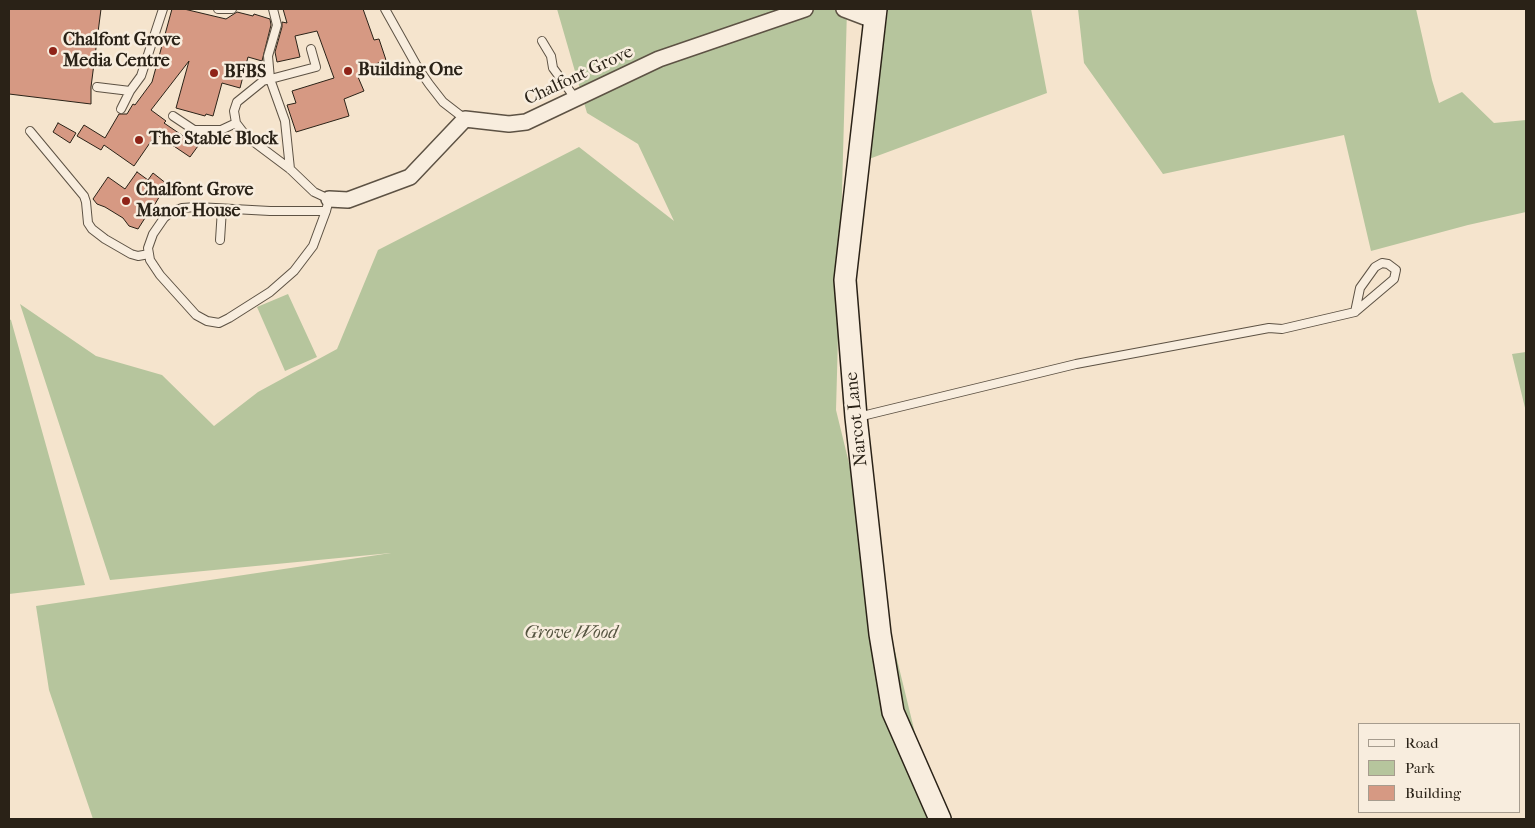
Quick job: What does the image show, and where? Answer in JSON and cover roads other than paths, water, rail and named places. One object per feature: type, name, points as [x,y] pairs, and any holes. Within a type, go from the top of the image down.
[{"type":"street","name":"Chalfont Grove","points":[[465,119],[509,124],[526,122],[659,59],[805,9]]},
{"type":"street","points":[[844,9],[865,17],[875,13]]},
{"type":"street","name":"Narcot Lane","points":[[875,13],[845,280],[856,417],[880,634],[893,712],[940,819]]},
{"type":"street","points":[[328,205],[348,200],[410,177],[465,119]]},
{"type":"lane","points":[[121,109],[130,91],[141,76],[164,9]]},
{"type":"lane","points":[[218,9],[232,9]]},
{"type":"lane","points":[[273,9],[278,25],[268,56],[270,79],[285,122],[290,170]]},
{"type":"lane","points":[[385,9],[429,84],[443,102],[465,119]]},
{"type":"lane","points":[[542,41],[551,56],[553,68],[575,98]]},
{"type":"lane","points":[[311,49],[316,67],[263,81],[237,102],[234,111],[236,123],[246,136],[290,170],[328,205]]},
{"type":"lane","points":[[97,87],[130,91]]},
{"type":"lane","points":[[173,116],[194,130],[221,130],[236,123]]},
{"type":"lane","points":[[30,131],[84,196],[88,223],[92,229],[131,254],[138,256],[149,254]]},
{"type":"lane","points":[[328,205],[313,246],[294,271],[270,292],[219,323],[196,315],[156,271],[150,260],[148,248],[153,234],[164,218],[171,212],[182,208],[270,211],[328,205]]},
{"type":"lane","points":[[220,240],[222,208]]},
{"type":"lane","points":[[856,417],[1076,364],[1269,328],[1282,330],[1355,312],[1394,279],[1396,270],[1388,264],[1382,263],[1375,267],[1360,288],[1355,312]]},
{"type":"place","name":"Chalfont Grove Media Centre","points":[[53,51]]},
{"type":"place","name":"Building One","points":[[348,71]]},
{"type":"place","name":"BFBS","points":[[214,73]]},
{"type":"place","name":"The Stable Block","points":[[139,140]]},
{"type":"place","name":"Chalfont Grove Manor House","points":[[126,201]]},
{"type":"park label","name":"Grove Wood","points":[[571,634]]}]
